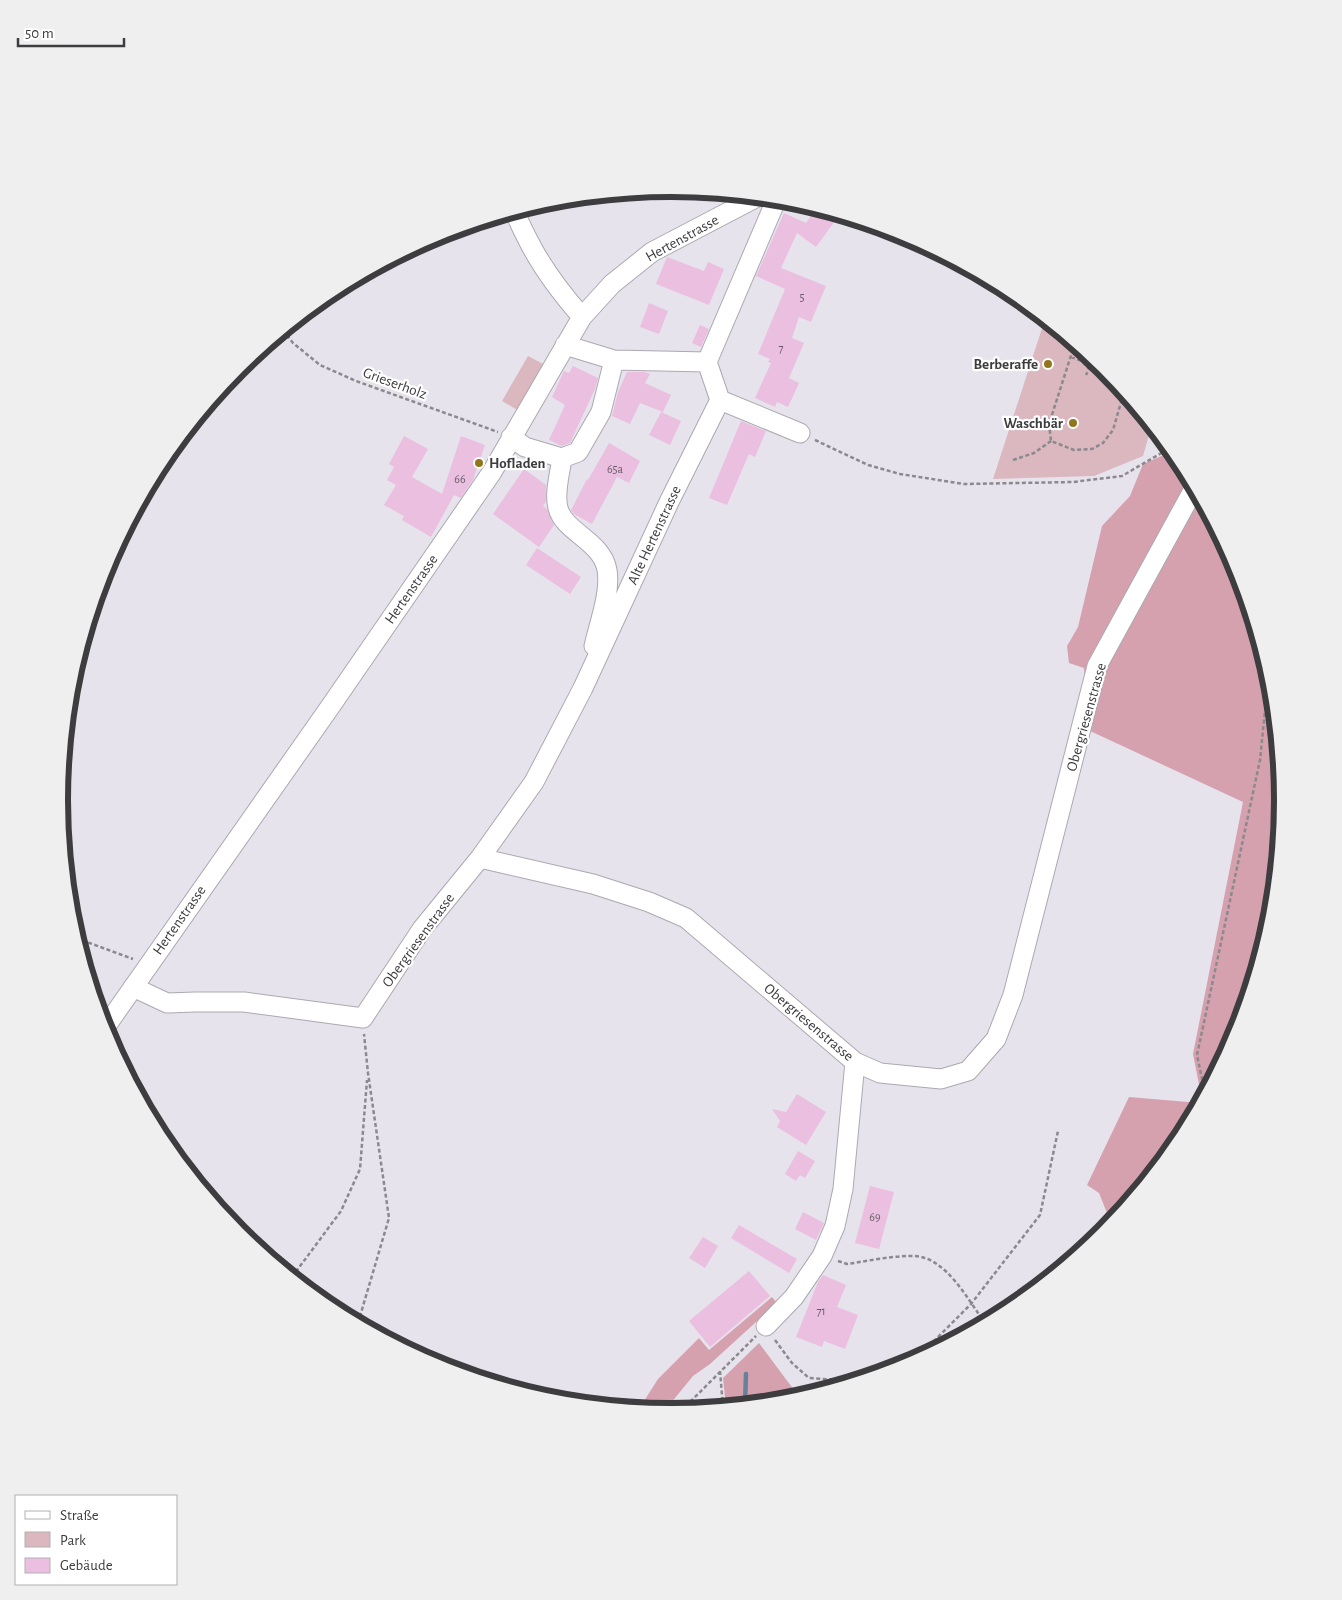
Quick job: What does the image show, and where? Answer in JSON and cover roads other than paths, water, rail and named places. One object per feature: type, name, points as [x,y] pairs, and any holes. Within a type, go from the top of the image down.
[{"type":"street","name":"Hertenstrasse","points":[[109,1021],[492,472],[582,317],[612,284],[652,252],[748,202]]},
{"type":"street","points":[[774,206],[707,362],[720,400],[800,433]]},
{"type":"street","points":[[517,217],[538,259],[563,295],[582,317]]},
{"type":"street","points":[[565,344],[614,360],[707,362]]},
{"type":"street","points":[[511,437],[525,447],[562,458],[578,452],[601,412],[614,360]]},
{"type":"street","name":"Alte Hertenstrasse","points":[[480,858],[534,782],[583,688],[669,502],[720,400]]},
{"type":"street","points":[[562,458],[557,497],[558,509],[569,525],[593,545],[601,555],[605,562],[608,576],[604,602],[583,688]]},
{"type":"street","name":"Obergriesenstrasse","points":[[133,987],[167,1003],[244,1002],[363,1018],[422,928],[480,858],[593,884],[649,902],[686,918],[855,1062],[880,1073],[941,1079],[968,1071],[996,1039],[1013,995],[1097,666],[1191,494]]},
{"type":"street","points":[[766,1326],[794,1297],[822,1256],[835,1226],[843,1189],[855,1062]]},
{"type":"waterway","points":[[745,1398],[746,1374]]},
{"type":"place","name":"Berberaffe","points":[[1048,364]]},
{"type":"place","name":"Waschbär","points":[[1073,423]]},
{"type":"place","name":"Hofladen","points":[[479,463]]}]
